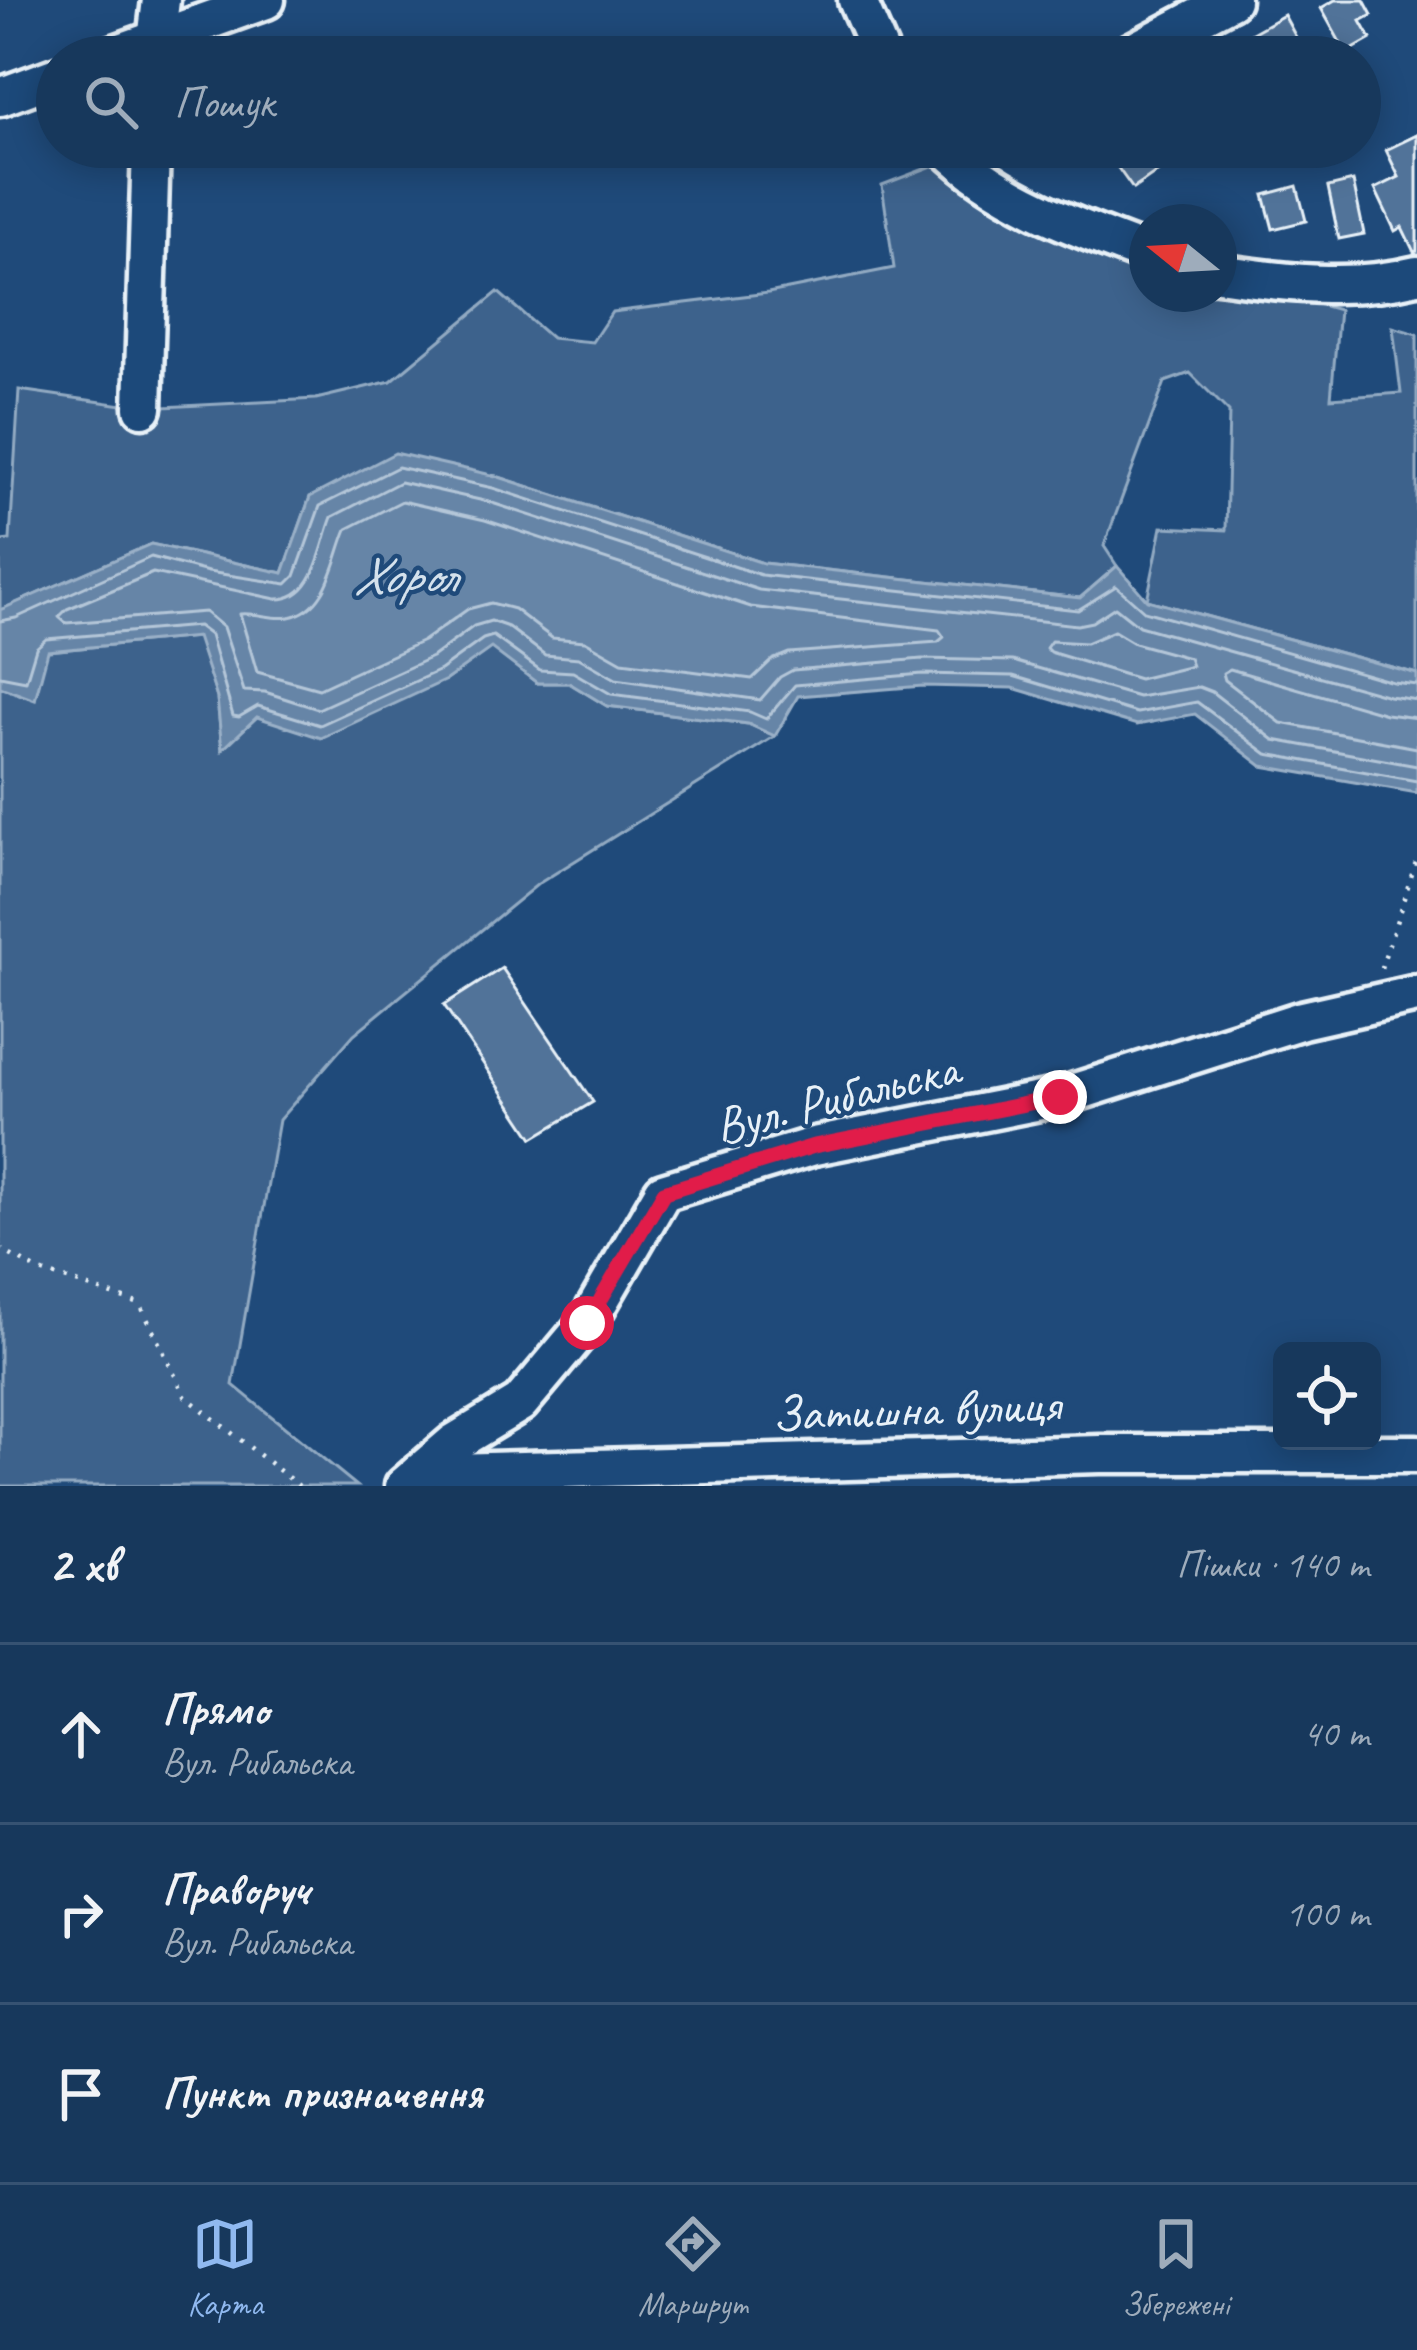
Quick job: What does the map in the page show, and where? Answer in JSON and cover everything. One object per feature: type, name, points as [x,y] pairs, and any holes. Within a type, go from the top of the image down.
[{"type":"street","points":[[156,36],[161,0]]},
{"type":"street","points":[[182,36],[266,0]]},
{"type":"street","points":[[857,0],[873,36]]},
{"type":"street","points":[[1163,36],[1231,0]]},
{"type":"street","points":[[0,97],[36,84]]},
{"type":"street","points":[[143,408],[150,168]]},
{"type":"street","points":[[975,168],[988,182],[1085,231],[1129,247]]},
{"type":"street","points":[[1237,276],[1285,284],[1384,283],[1417,275]]},
{"type":"street","name":"Вул. Рибальска","points":[[411,1479],[454,1443],[520,1403],[587,1323],[664,1192],[814,1146],[1060,1097],[1302,1020],[1417,994]]},
{"type":"street","name":"Затишна вулиця","points":[[411,1479],[1100,1454],[1417,1454]]},
{"type":"path","points":[[1370,1004],[1417,859]]},
{"type":"path","points":[[0,1249],[37,1270],[140,1304],[185,1396],[299,1486]]},
{"type":"shaded area","points":[[927,168],[978,168],[1129,245],[1129,312],[1237,312],[1237,282],[1339,310],[1331,398],[1401,393],[1393,327],[1417,334],[1417,674],[1147,600],[1162,527],[1226,530],[1229,412],[1190,373],[1165,382],[1104,546],[1117,566],[1080,598],[763,563],[496,476],[310,497],[283,573],[151,544],[0,610],[0,541],[10,540],[19,390],[143,408],[316,399],[391,381],[498,292],[551,338],[592,342],[612,312],[768,293],[894,268],[882,185]]},
{"type":"shaded area","points":[[198,637],[217,698],[222,749],[257,717],[446,680],[491,647],[537,683],[569,683],[607,706],[748,724],[775,736],[538,884],[354,1034],[279,1120],[233,1385],[357,1486],[0,1486],[0,687],[35,699],[47,651]]},
{"type":"water","name":"Хорол","points":[[395,453],[496,476],[763,563],[1080,598],[1117,566],[1147,600],[1417,674],[1417,793],[1262,766],[1195,714],[1137,725],[1013,688],[923,686],[798,696],[775,736],[748,724],[607,706],[569,683],[537,683],[491,648],[446,680],[321,738],[257,717],[222,750],[217,698],[197,637],[48,651],[35,700],[0,687],[0,610],[151,544],[283,573],[310,497]]},
{"type":"building","points":[[1335,0],[1364,0],[1372,15],[1361,21],[1369,36],[1337,36],[1321,8]]},
{"type":"building","points":[[1284,15],[1295,36],[1254,36]]},
{"type":"building","points":[[1417,135],[1414,252],[1402,227],[1395,231],[1375,189],[1399,177],[1386,150]]},
{"type":"building","points":[[1118,168],[1163,168],[1133,189]]},
{"type":"building","points":[[1353,181],[1364,234],[1339,239],[1328,187]]},
{"type":"building","points":[[1297,186],[1306,221],[1273,229],[1264,195]]},
{"type":"building","points":[[502,968],[593,1102],[533,1138],[444,1005]]},
{"type":"route","points":[[587,1323],[664,1192],[814,1146],[1060,1097]]}]
